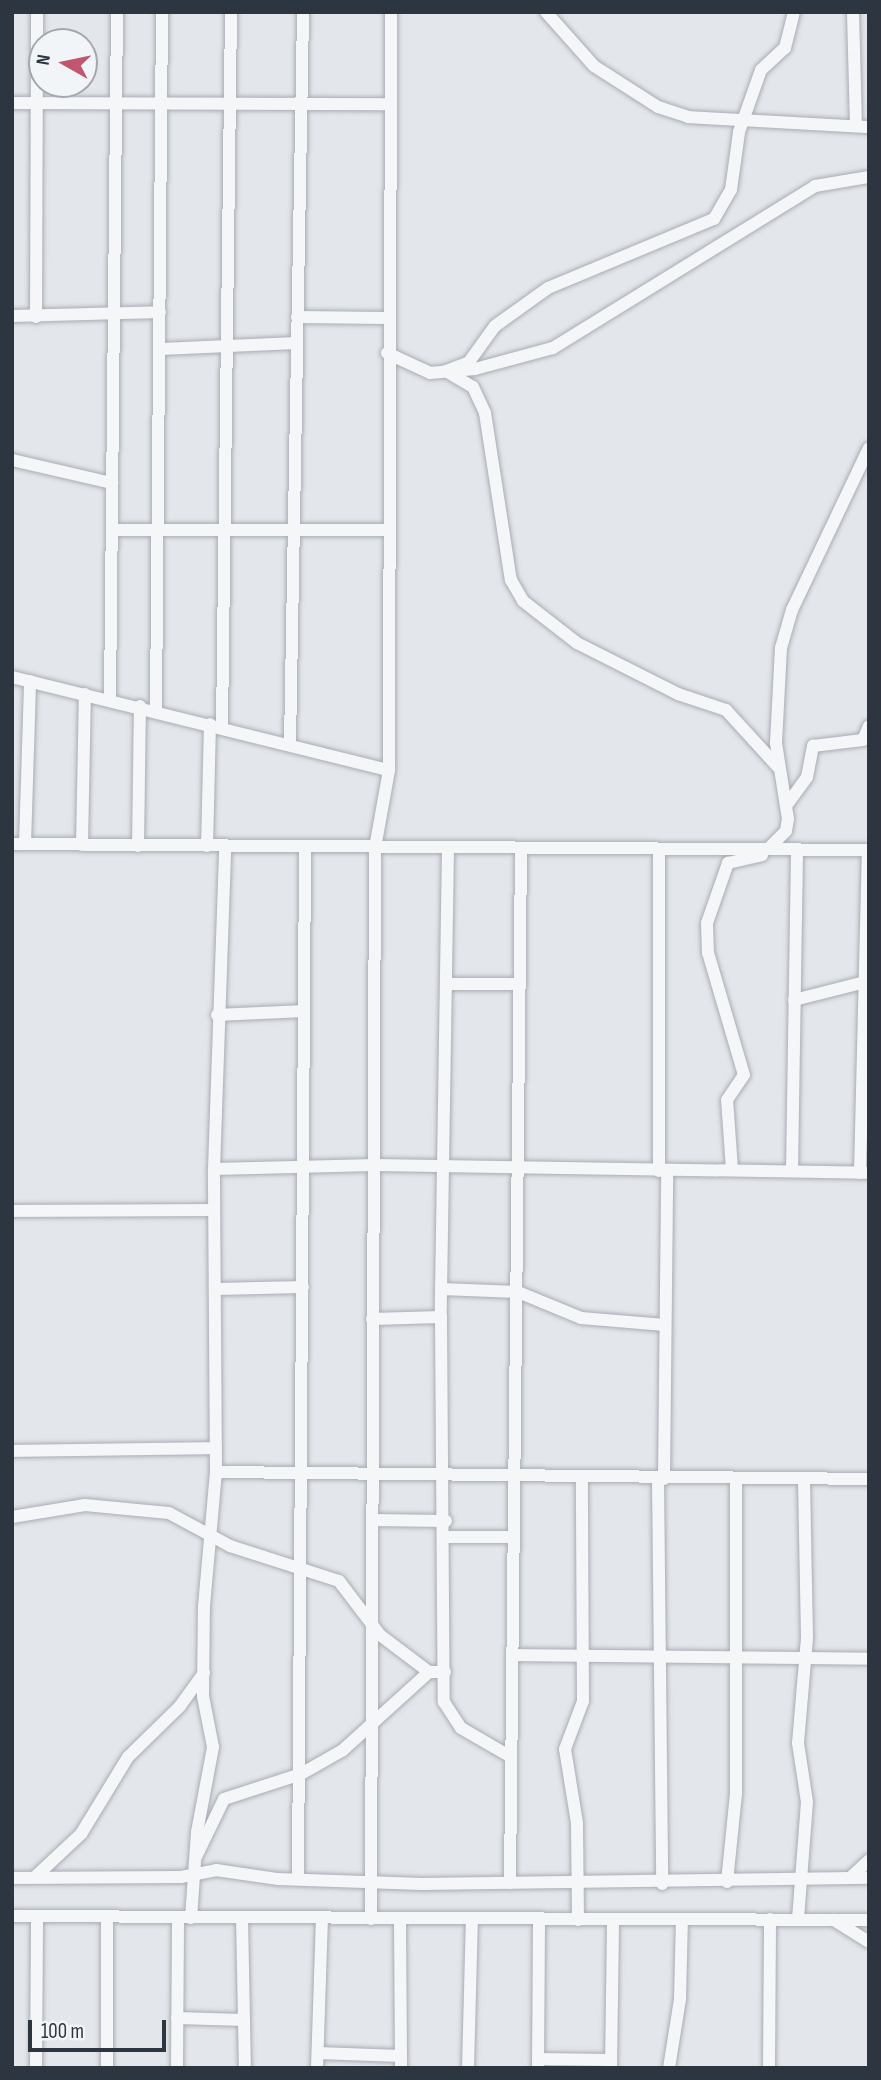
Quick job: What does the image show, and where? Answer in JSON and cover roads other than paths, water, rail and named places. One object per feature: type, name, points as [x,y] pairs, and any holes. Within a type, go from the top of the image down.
[{"type":"street","points":[[36,317],[37,12]]},
{"type":"street","points":[[110,700],[112,483],[118,353],[113,314],[117,12]]},
{"type":"street","points":[[156,710],[162,12]]},
{"type":"street","points":[[207,846],[216,726],[224,532],[231,12]]},
{"type":"street","points":[[290,744],[296,532],[296,343],[303,12]]},
{"type":"street","points":[[371,1919],[373,1880],[369,1731],[373,1520],[376,848],[389,771],[387,318],[391,12]]},
{"type":"street","points":[[546,12],[564,38],[623,90],[688,117],[862,126],[853,12]]},
{"type":"street","points":[[446,371],[469,362],[495,326],[548,288],[706,225],[731,190],[745,121],[761,70],[785,48],[794,12]]},
{"type":"street","points":[[12,103],[389,104]]},
{"type":"street","points":[[387,353],[414,370],[446,371],[552,348],[815,186],[869,177]]},
{"type":"street","points":[[12,316],[160,312]]},
{"type":"street","points":[[297,317],[387,318]]},
{"type":"street","points":[[160,349],[296,343]]},
{"type":"street","points":[[446,371],[472,387],[485,413],[511,580],[523,601],[578,643],[678,694],[726,710],[778,767]]},
{"type":"street","points":[[767,850],[786,831],[786,806],[778,767],[785,635],[869,448]]},
{"type":"street","points":[[12,460],[112,483]]},
{"type":"street","points":[[112,530],[387,530]]},
{"type":"street","points":[[12,677],[140,706],[389,771]]},
{"type":"street","points":[[30,681],[19,844],[868,850],[864,1173],[444,1165],[214,1169]]},
{"type":"street","points":[[82,845],[85,694]]},
{"type":"street","points":[[138,846],[140,706]]},
{"type":"street","points":[[786,806],[807,777],[813,746],[863,740],[869,726]]},
{"type":"street","points":[[177,2068],[177,2018],[185,1918],[213,1765],[204,1673],[209,1535],[216,1472],[214,1169],[217,1015],[225,846]]},
{"type":"street","points":[[298,1879],[303,1573],[305,847]]},
{"type":"street","points":[[448,848],[441,1289],[446,1475],[445,1672],[450,1717],[511,1758]]},
{"type":"street","points":[[510,1883],[521,849]]},
{"type":"street","points":[[659,849],[665,1325],[659,1657],[662,1884]]},
{"type":"street","points":[[732,1169],[727,1100],[744,1075],[708,953],[707,923],[728,863],[781,850]]},
{"type":"street","points":[[792,1171],[797,850]]},
{"type":"street","points":[[794,1000],[868,980]]},
{"type":"street","points":[[446,984],[519,984]]},
{"type":"street","points":[[217,1015],[304,1011]]},
{"type":"street","points":[[12,1211],[214,1210]]},
{"type":"street","points":[[216,1289],[303,1287]]},
{"type":"street","points":[[441,1289],[518,1292],[581,1318],[665,1325]]},
{"type":"street","points":[[372,1319],[441,1317]]},
{"type":"street","points":[[12,1451],[216,1448]]},
{"type":"street","points":[[216,1472],[661,1479],[869,1479]]},
{"type":"street","points":[[578,1920],[579,1882],[565,1749],[582,1715],[582,1477]]},
{"type":"street","points":[[727,1882],[739,1657],[736,1478]]},
{"type":"street","points":[[798,1919],[798,1882],[807,1814],[798,1743],[807,1659],[804,1478]]},
{"type":"street","points":[[12,1517],[85,1505],[148,1508],[303,1573],[339,1581],[371,1624],[429,1672],[445,1672]]},
{"type":"street","points":[[373,1520],[446,1521]]},
{"type":"street","points":[[446,1537],[514,1537]]},
{"type":"street","points":[[513,1655],[869,1660]]},
{"type":"street","points":[[192,1870],[224,1800],[301,1773],[369,1731],[429,1672]]},
{"type":"street","points":[[35,1877],[81,1835],[128,1757],[204,1673]]},
{"type":"street","points":[[851,1877],[869,1860]]},
{"type":"street","points":[[12,1878],[192,1870],[298,1879],[510,1883],[662,1884],[869,1878]]},
{"type":"street","points":[[12,1916],[869,1920]]},
{"type":"street","points":[[36,2068],[37,1917]]},
{"type":"street","points":[[107,1917],[107,2068]]},
{"type":"street","points":[[243,1917],[245,2068]]},
{"type":"street","points":[[317,2068],[322,1919]]},
{"type":"street","points":[[400,1919],[401,2062]]},
{"type":"street","points":[[468,2068],[472,1919]]},
{"type":"street","points":[[539,1920],[538,2063],[611,2064],[613,1919]]},
{"type":"street","points":[[668,2068],[680,1999],[682,1919]]},
{"type":"street","points":[[769,2068],[770,1919]]},
{"type":"street","points":[[833,1919],[869,1942]]},
{"type":"street","points":[[177,2018],[244,2020]]},
{"type":"street","points":[[318,2053],[401,2062],[408,2068]]}]
